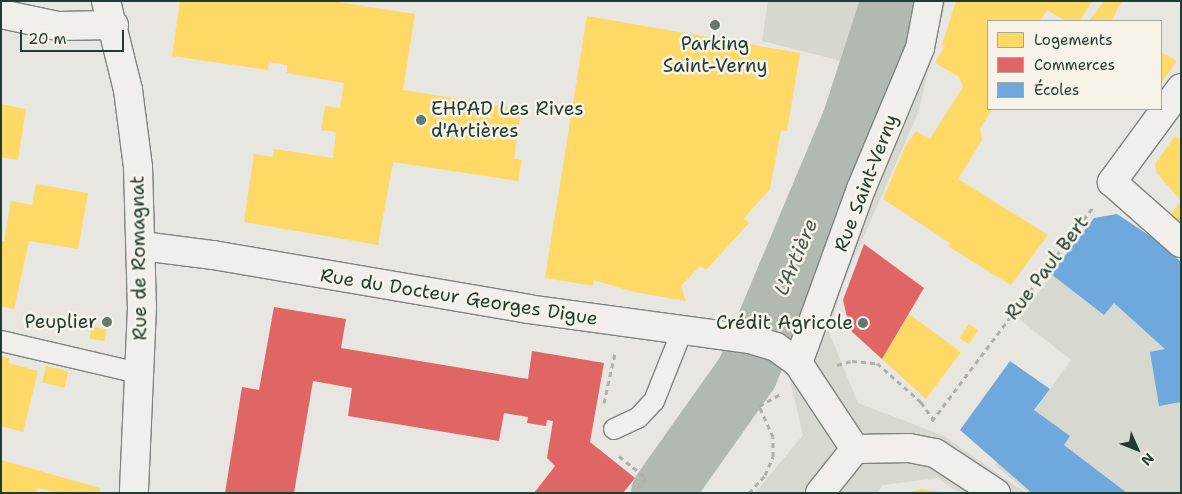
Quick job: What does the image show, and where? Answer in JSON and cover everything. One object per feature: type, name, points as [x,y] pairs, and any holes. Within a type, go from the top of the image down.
[{"type":"street","name":"Rue Saint-Verny","points":[[798,363],[861,190],[920,48],[929,1]]},
{"type":"street","name":"Rue de Romagnat","points":[[1,14],[58,26],[110,13],[128,90],[137,153],[142,246],[134,493]]},
{"type":"street","points":[[1181,88],[1112,182],[1181,243]]},
{"type":"street","name":"Rue du Docteur Georges Digue","points":[[142,246],[682,331],[750,339],[776,347],[798,363]]},
{"type":"street","points":[[798,363],[855,449]]},
{"type":"street","points":[[855,449],[913,448],[935,453],[996,493]]},
{"type":"street","points":[[820,493],[855,449]]},
{"type":"lane","points":[[614,429],[638,418],[654,401],[682,331]]},
{"type":"lane","points":[[1,341],[139,372]]},
{"type":"path","name":"Rue Paul Bert","points":[[913,448],[1112,182]]},
{"type":"shaded area","points":[[768,1],[877,1],[858,85],[750,339],[737,338],[793,218],[857,65],[762,41]]},
{"type":"shaded area","points":[[901,1],[946,1],[918,113],[842,286],[829,332],[858,403],[944,436],[1026,493],[960,493],[937,478],[883,485],[877,493],[755,493],[803,435],[778,329],[833,193]]},
{"type":"shaded area","points":[[1094,219],[1181,266],[1181,493],[1029,493],[995,465],[1071,360],[1019,319]]},
{"type":"building: Logements","name":"EHPAD Les Rives d'Artières","points":[[180,1],[331,1],[415,14],[403,90],[521,109],[514,159],[522,160],[518,181],[393,162],[378,245],[244,222],[254,154],[273,157],[274,149],[333,158],[336,132],[321,130],[325,106],[340,108],[344,83],[287,73],[287,65],[269,62],[268,70],[172,56]]},
{"type":"building: Logements","points":[[956,1],[1092,1],[1081,20],[1064,20],[1047,10],[1041,20],[987,20],[987,110],[991,110],[980,129],[982,140],[958,179],[1048,235],[1011,285],[949,247],[950,243],[883,199],[905,147],[916,131],[930,139],[963,87],[959,77],[935,63],[945,46],[942,45]]},
{"type":"building: Logements","points":[[1104,1],[1122,1],[1112,20],[1090,20]]},
{"type":"building: Logements","points":[[587,16],[800,53],[787,131],[781,130],[770,189],[744,218],[749,223],[706,270],[700,266],[681,286],[686,301],[634,292],[594,280],[593,286],[545,278]]},
{"type":"building: Logements","points":[[1162,53],[1177,61],[1162,82]]},
{"type":"building: Logements","points":[[1,104],[26,109],[18,160],[1,157]]},
{"type":"building: Logements","points":[[1175,136],[1181,140],[1181,201],[1157,173],[1155,164]]},
{"type":"building: Logements","points":[[36,184],[88,193],[78,249],[29,241],[14,309],[1,306],[1,241],[4,241],[11,201],[32,205]]},
{"type":"building: Logements","points":[[1181,201],[1181,228],[1168,217]]},
{"type":"building: Logements","points":[[909,314],[961,352],[926,399],[882,359]]},
{"type":"building: Logements","points":[[969,324],[978,330],[969,344],[959,338]]},
{"type":"building: Logements","points":[[91,326],[106,329],[105,341],[90,339]]},
{"type":"building: Logements","points":[[1,356],[9,358],[8,363],[38,371],[23,432],[1,426]]},
{"type":"building: Logements","points":[[46,366],[68,371],[65,388],[42,383]]},
{"type":"building: Logements","points":[[1,460],[100,488],[100,493],[58,493],[38,488],[37,493],[1,493]]},
{"type":"building: Logements","points":[[919,489],[943,492],[943,493],[909,493]]},
{"type":"building: Commerces","points":[[864,244],[924,288],[882,359],[850,330],[843,300]]},
{"type":"building: Commerces","points":[[274,307],[346,319],[341,348],[528,379],[532,351],[604,363],[590,442],[635,478],[623,493],[534,493],[555,466],[547,458],[553,421],[547,420],[546,426],[527,423],[528,417],[504,413],[499,441],[348,416],[352,388],[313,381],[294,493],[225,493],[242,387],[259,390]]},
{"type":"building: Écoles","points":[[1117,214],[1159,242],[1181,262],[1181,402],[1159,406],[1150,352],[1165,349],[1114,303],[1104,315],[1051,274],[1094,218]]},
{"type":"building: Écoles","points":[[1010,361],[1050,389],[1034,410],[1070,436],[1064,445],[1127,493],[1032,493],[960,430]]},
{"type":"waterway","name":"L'Artière","points":[[662,493],[747,373],[854,118],[892,1]]},
{"type":"place","name":"Parking Saint-Verny","points":[[715,25]]},
{"type":"place","name":"EHPAD Les Rives d'Artières","points":[[421,120]]},
{"type":"place","name":"Peuplier","points":[[107,322]]},
{"type":"place","name":"Crédit Agricole","points":[[863,323]]}]
